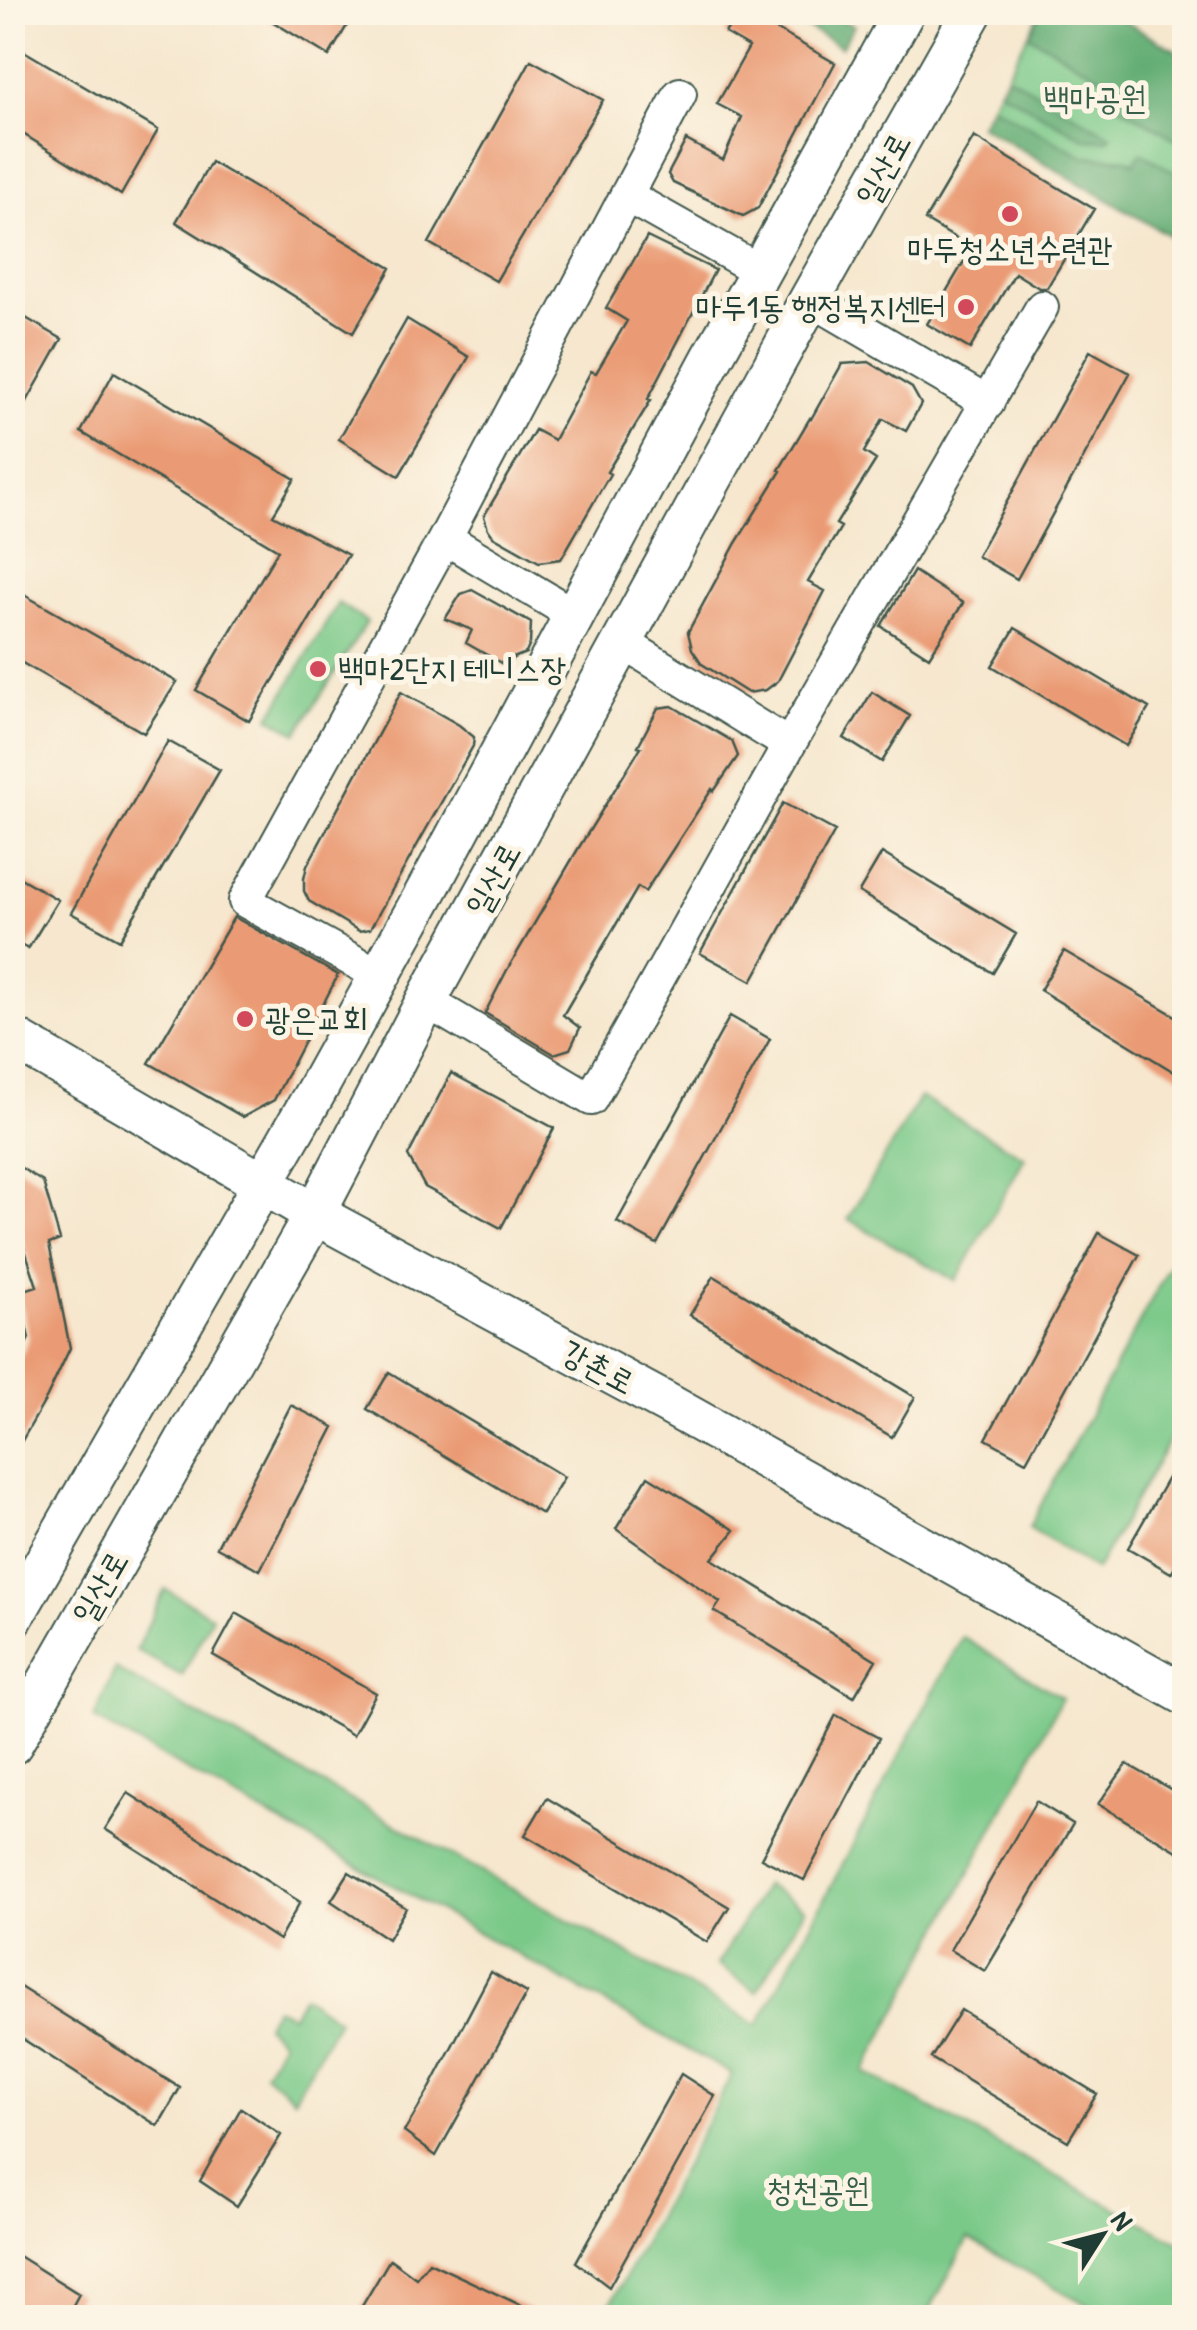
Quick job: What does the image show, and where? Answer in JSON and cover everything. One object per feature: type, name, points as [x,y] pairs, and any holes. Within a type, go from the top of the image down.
[{"type":"main road","name":"일산로","points":[[12,1620],[432,881],[904,12]]},
{"type":"main road","name":"일산로","points":[[12,1744],[314,1214],[622,642],[972,12]]},
{"type":"main road","name":"강촌로","points":[[12,1038],[314,1214],[668,1404],[1184,1694]]},
{"type":"street","points":[[379,975],[245,901],[445,538],[680,94]]},
{"type":"street","points":[[627,196],[760,271]]},
{"type":"street","points":[[810,299],[988,403]]},
{"type":"street","points":[[426,1001],[591,1098],[1042,307]]},
{"type":"street","points":[[445,538],[574,615]]},
{"type":"street","points":[[622,642],[789,745]]},
{"type":"green space","points":[[782,13],[828,13],[854,26],[841,47]]},
{"type":"green space","name":"백마공원","points":[[1040,13],[1110,13],[1184,55],[1184,244],[980,125]]},
{"type":"green space","points":[[1040,13],[1110,13],[1184,55],[1184,144],[1109,100],[1116,86],[1029,35]]},
{"type":"green space","points":[[1007,75],[1111,136],[1107,140],[1086,139],[999,90]]},
{"type":"green space","points":[[991,105],[1083,156],[1127,159],[1134,163],[1141,153],[1184,178],[1184,244],[980,125]]},
{"type":"green space","name":"백마2단지 테니스장","points":[[338,603],[367,622],[297,733],[270,717]]},
{"type":"green space","points":[[920,1097],[1025,1157],[956,1281],[848,1219]]},
{"type":"green space","points":[[1184,1239],[1184,1414],[1096,1570],[1029,1527]]},
{"type":"green space","points":[[165,1589],[212,1616],[182,1676],[136,1650]]},
{"type":"green space","name":"청천공원","points":[[962,1637],[1062,1698],[864,2072],[1184,2245],[1184,2317],[1109,2317],[968,2239],[926,2317],[604,2317],[732,2074],[94,1719],[115,1669],[758,2025]]},
{"type":"green space","points":[[765,1885],[805,1909],[757,1992],[717,1965]]},
{"type":"green space","points":[[303,1995],[338,2020],[294,2098],[264,2073],[282,2041],[265,2025],[275,2008],[292,2015]]},
{"type":"building","points":[[257,12],[355,12],[329,56]]},
{"type":"building","points":[[738,12],[746,12],[835,63],[758,208],[743,216],[673,183],[668,174],[686,140],[723,160],[742,117],[717,104],[749,47],[725,33]]},
{"type":"building","points":[[12,44],[158,130],[121,195],[12,127]]},
{"type":"building","points":[[531,60],[603,100],[496,281],[429,243]]},
{"type":"building","name":"마두청소년수련관","points":[[974,137],[1094,209],[1047,288],[1039,288],[1015,273],[970,349],[927,324],[972,248],[925,220]]},
{"type":"building","points":[[211,162],[391,268],[353,333],[176,222]]},
{"type":"building","points":[[647,237],[715,270],[648,399],[651,400],[561,559],[539,562],[493,536],[484,516],[535,430],[554,440],[591,371],[596,373],[627,321],[606,308]]},
{"type":"building","points":[[12,310],[62,339],[26,403],[12,395]]},
{"type":"building","points":[[407,319],[469,357],[399,476],[339,439]]},
{"type":"building","points":[[1090,351],[1130,373],[1017,579],[977,556]]},
{"type":"building","points":[[869,362],[912,388],[921,404],[906,431],[883,419],[864,452],[876,460],[836,524],[841,527],[808,582],[825,591],[778,681],[766,690],[748,693],[702,664],[692,649],[688,632],[842,364]]},
{"type":"building","points":[[114,372],[295,479],[273,515],[348,555],[249,721],[196,690],[278,550],[81,432]]},
{"type":"building","points":[[914,571],[963,603],[929,657],[881,626]]},
{"type":"building","points":[[12,588],[177,682],[144,733],[12,657]]},
{"type":"building","points":[[472,590],[531,623],[526,653],[513,658],[508,667],[466,643],[472,630],[445,619],[461,594]]},
{"type":"building","points":[[1015,628],[1149,708],[1126,746],[992,666]]},
{"type":"building","points":[[401,692],[459,725],[474,737],[473,746],[370,929],[359,931],[309,901],[304,879],[307,866]]},
{"type":"building","points":[[872,692],[910,716],[882,762],[844,738]]},
{"type":"building","points":[[672,706],[732,741],[738,756],[645,892],[638,887],[563,1015],[580,1028],[570,1049],[554,1054],[485,1013],[641,747],[638,746],[658,708]]},
{"type":"building","points":[[168,741],[220,770],[120,940],[71,913]]},
{"type":"building","points":[[783,803],[835,831],[752,981],[700,953]]},
{"type":"building","points":[[882,853],[1016,934],[993,973],[859,892]]},
{"type":"building","points":[[12,873],[58,900],[28,949],[12,940]]},
{"type":"building","name":"광은교회","points":[[234,917],[338,975],[274,1100],[243,1117],[149,1063]]},
{"type":"building","points":[[1064,951],[1184,1021],[1184,1078],[1040,990]]},
{"type":"building","points":[[730,1016],[770,1039],[657,1244],[617,1222]]},
{"type":"building","points":[[451,1073],[554,1128],[501,1228],[425,1187],[408,1156]]},
{"type":"building","points":[[12,1162],[43,1182],[60,1240],[49,1244],[70,1348],[12,1458],[12,1373],[29,1338],[18,1292],[37,1286],[12,1211]]},
{"type":"building","points":[[1099,1233],[1139,1255],[1026,1461],[986,1439]]},
{"type":"building","points":[[714,1276],[915,1397],[892,1437],[690,1315]]},
{"type":"building","points":[[389,1372],[564,1477],[542,1514],[367,1409]]},
{"type":"building","points":[[291,1405],[334,1427],[260,1570],[217,1547]]},
{"type":"building","points":[[1184,1450],[1184,1550],[1171,1573],[1128,1548]]},
{"type":"building","points":[[648,1476],[735,1530],[712,1559],[876,1660],[854,1697],[714,1611],[720,1602],[616,1529]]},
{"type":"building","points":[[236,1613],[376,1693],[353,1735],[213,1655]]},
{"type":"building","points":[[836,1715],[879,1738],[804,1880],[761,1858]]},
{"type":"building","points":[[1127,1764],[1184,1797],[1184,1855],[1098,1804]]},
{"type":"building","points":[[128,1793],[300,1902],[279,1940],[105,1829]]},
{"type":"building","points":[[547,1798],[729,1907],[707,1942],[525,1835]]},
{"type":"building","points":[[1036,1801],[1073,1824],[985,1971],[950,1950]]},
{"type":"building","points":[[349,1872],[406,1908],[388,1939],[331,1901]]},
{"type":"building","points":[[491,1972],[527,1993],[436,2156],[404,2132]]},
{"type":"building","points":[[12,1982],[180,2088],[158,2126],[12,2032]]},
{"type":"building","points":[[961,2010],[1097,2094],[1068,2141],[931,2058]]},
{"type":"building","points":[[681,2074],[715,2096],[609,2287],[576,2262]]},
{"type":"building","points":[[241,2108],[281,2135],[237,2206],[200,2181]]},
{"type":"building","points":[[12,2252],[79,2294],[66,2318],[35,2318],[12,2303]]},
{"type":"building","points":[[390,2259],[416,2278],[429,2262],[548,2318],[370,2318],[359,2311]]},
{"type":"place","name":"마두청소년수련관","points":[[1010,214]]},
{"type":"place","name":"마두1동 행정복지센터","points":[[966,307]]},
{"type":"place","name":"백마2단지 테니스장","points":[[318,669]]},
{"type":"place","name":"광은교회","points":[[245,1019]]}]
